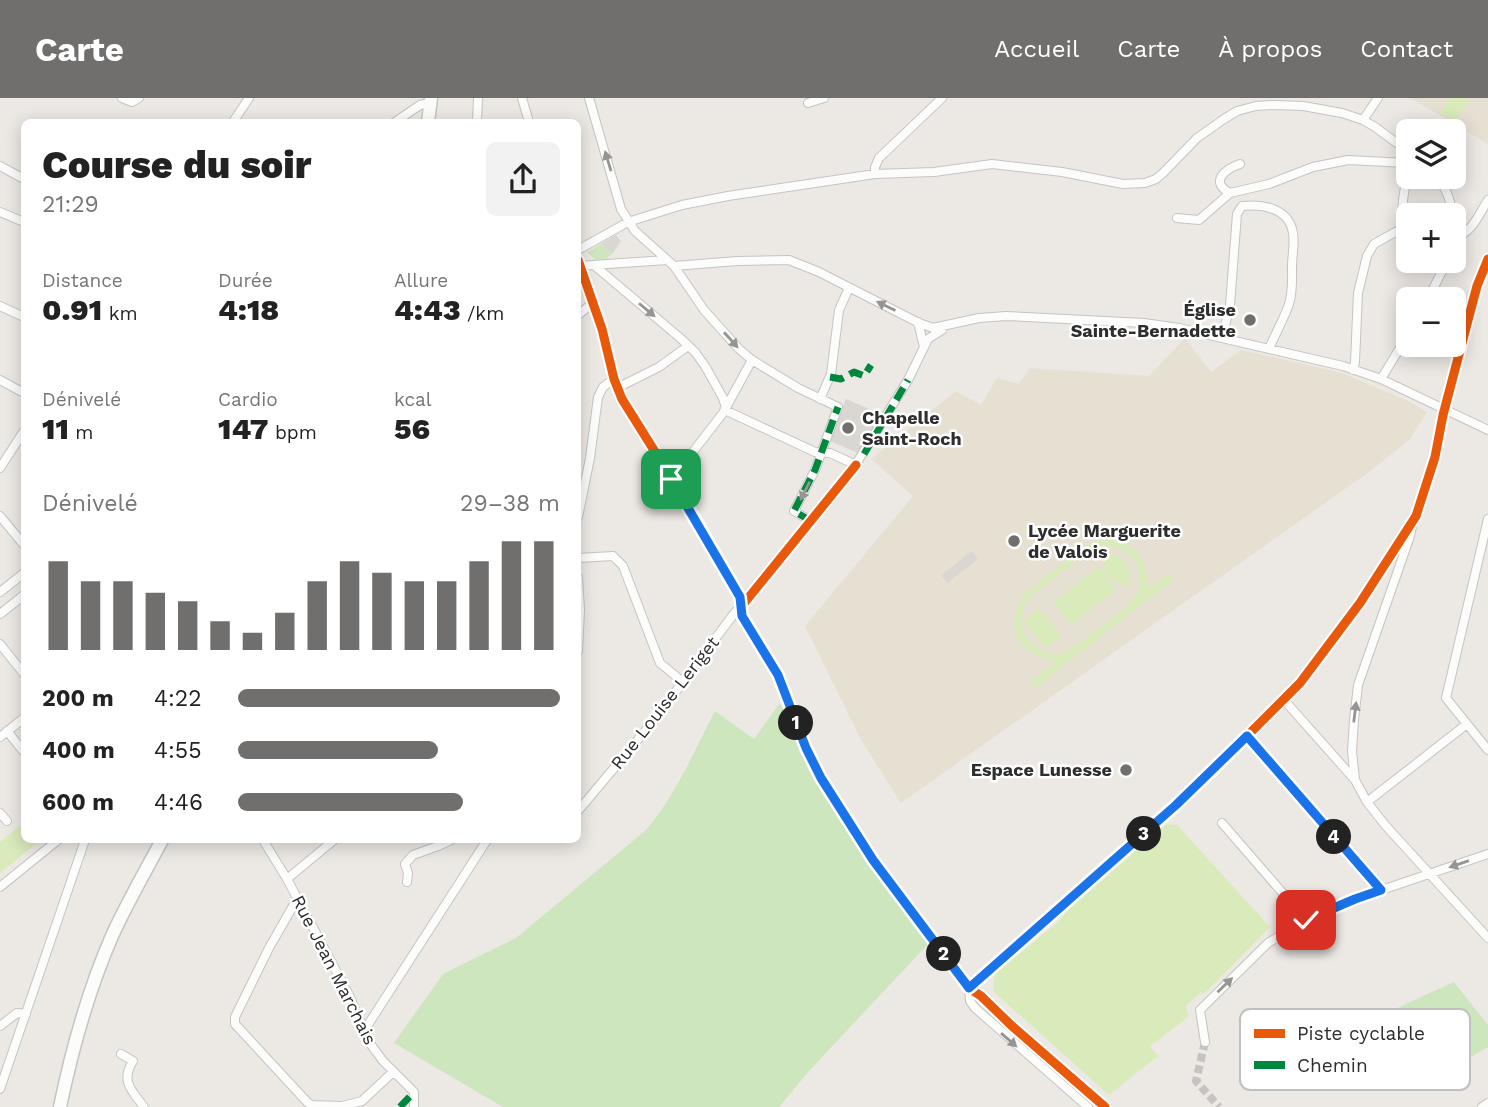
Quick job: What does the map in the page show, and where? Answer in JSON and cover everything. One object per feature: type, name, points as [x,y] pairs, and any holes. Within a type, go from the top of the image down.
[{"type":"main road","points":[[428,119],[430,101]]},
{"type":"main road","points":[[60,1107],[85,1008],[106,952],[160,843]]},
{"type":"street","points":[[122,98],[132,102],[139,99]]},
{"type":"street","points":[[235,119],[249,98]]},
{"type":"street","points":[[477,119],[478,98]]},
{"type":"street","points":[[522,98],[528,119]]},
{"type":"street","points":[[589,98],[621,209],[635,231],[674,266],[704,310],[739,349],[798,388],[838,407],[815,470],[794,511],[811,521]]},
{"type":"street","points":[[808,103],[824,98]]},
{"type":"street","points":[[874,174],[879,158],[942,98]]},
{"type":"street","points":[[1363,120],[1378,98]]},
{"type":"street","points":[[400,119],[430,101]]},
{"type":"street","points":[[581,248],[628,222],[682,205],[874,174],[934,172],[992,164],[1062,172],[1131,185],[1144,183],[1156,179],[1197,138],[1237,111],[1256,106],[1303,106],[1329,110],[1363,120],[1396,142]]},
{"type":"street","points":[[1177,218],[1199,220],[1230,193],[1269,184],[1313,167],[1348,160],[1396,162]]},
{"type":"street","points":[[1230,193],[1221,186],[1220,180],[1230,167],[1240,164]]},
{"type":"street","points":[[0,166],[21,177]]},
{"type":"street","points":[[1353,370],[1358,293],[1367,256],[1374,244],[1399,230],[1405,189]]},
{"type":"street","points":[[1466,234],[1488,200]]},
{"type":"street","points":[[1222,338],[1230,305],[1237,214],[1242,205],[1271,208],[1289,219],[1293,233],[1291,294],[1269,349]]},
{"type":"street","points":[[0,212],[21,221]]},
{"type":"street","points":[[674,266],[783,259],[933,328],[979,318],[1006,316],[1144,323],[1179,328],[1381,379],[1488,430]]},
{"type":"street","points":[[1355,780],[1353,720],[1359,685],[1435,457],[1477,286],[1488,259]]},
{"type":"street","points":[[581,264],[595,266],[667,260]]},
{"type":"street","points":[[595,266],[688,346],[705,366],[729,413],[814,452],[830,453],[856,465]]},
{"type":"street","points":[[581,272],[602,329],[615,384],[622,399],[740,597],[742,616],[778,675],[806,748],[821,778],[873,860],[969,988],[1105,1107]]},
{"type":"street","points":[[820,399],[831,374],[839,310],[849,288]]},
{"type":"street","points":[[581,313],[593,303]]},
{"type":"street","points":[[0,306],[21,316]]},
{"type":"street","points":[[918,322],[924,347]]},
{"type":"street","name":"Rue Louise Leriget","points":[[581,808],[856,465],[908,380],[928,339],[949,326]]},
{"type":"street","points":[[581,502],[598,397],[603,387],[659,367],[688,346]]},
{"type":"street","points":[[1381,379],[1396,354]]},
{"type":"street","points":[[671,479],[726,408],[752,360]]},
{"type":"street","points":[[0,380],[21,391]]},
{"type":"street","points":[[0,468],[21,436]]},
{"type":"street","points":[[0,516],[21,541]]},
{"type":"street","points":[[1488,519],[1446,698],[1488,750]]},
{"type":"street","points":[[969,988],[1176,805],[1284,700],[1300,683],[1360,603],[1412,523]]},
{"type":"street","points":[[581,558],[613,556],[623,566],[660,663],[683,682]]},
{"type":"street","points":[[0,592],[21,575]]},
{"type":"street","points":[[0,614],[21,597]]},
{"type":"street","points":[[0,644],[21,670]]},
{"type":"street","points":[[1284,700],[1355,780],[1367,802],[1488,938]]},
{"type":"street","points":[[21,720],[4,734],[21,749]]},
{"type":"street","points":[[1367,802],[1467,724]]},
{"type":"street","points":[[1247,736],[1381,890]]},
{"type":"street","points":[[0,813],[7,821]]},
{"type":"street","points":[[1222,823],[1306,920]]},
{"type":"street","points":[[0,887],[54,843]]},
{"type":"street","points":[[0,1089],[84,843]]},
{"type":"street","name":"Rue Jean Marchais","points":[[265,843],[349,995],[364,1031],[376,1051],[414,1092],[414,1107]]},
{"type":"street","points":[[287,880],[330,843]]},
{"type":"street","points":[[407,882],[405,864],[412,855],[444,843]]},
{"type":"street","points":[[364,1031],[485,843]]},
{"type":"street","points":[[1205,1042],[1200,1010],[1268,943],[1306,920],[1355,899],[1488,853]]},
{"type":"street","points":[[297,899],[235,1017],[235,1024],[312,1105],[342,1107],[362,1101],[394,1072]]},
{"type":"street","points":[[969,988],[970,1001],[975,1008],[1088,1107]]},
{"type":"street","points":[[0,1026],[17,1013],[26,1014]]},
{"type":"street","points":[[121,1054],[133,1061],[127,1074],[129,1086],[144,1107]]},
{"type":"street","points":[[1482,1107],[1488,1103]]},
{"type":"shaded area","points":[[1410,98],[1488,98],[1488,144],[1466,131],[1466,119],[1446,119]]},
{"type":"shaded area","points":[[616,235],[621,241],[613,253],[608,252],[602,243]]},
{"type":"shaded area","points":[[1185,338],[1211,372],[1241,350],[1342,373],[1427,412],[1410,439],[1369,472],[901,803],[860,738],[805,626],[913,496],[871,459],[956,391],[981,405],[997,378],[1019,384],[1030,368],[1149,376]]},
{"type":"shaded area","points":[[846,399],[881,414],[858,453],[830,441]]},
{"type":"shaded area","points":[[972,551],[978,559],[947,583],[941,575]]},
{"type":"green space","points":[[1449,98],[1470,98],[1458,119],[1451,119],[1440,113]]},
{"type":"green space","points":[[602,243],[608,252],[613,253],[605,260],[596,260],[587,253]]},
{"type":"green space","points":[[1101,539],[1112,540],[1122,542],[1137,552],[1145,568],[1147,589],[1169,573],[1174,579],[1035,688],[1030,682],[1056,661],[1043,658],[1024,646],[1015,627],[1018,605],[1025,593],[1086,545]],"holes":[[[1110,546],[1127,553],[1138,568],[1140,575],[1136,595],[1107,623],[1063,653],[1048,653],[1033,645],[1022,626],[1023,611],[1030,597],[1088,551]]]},
{"type":"green space","points":[[1105,551],[1126,562],[1131,585],[1118,582],[1108,575],[1103,564]]},
{"type":"green space","points":[[1099,566],[1116,589],[1071,625],[1053,602]]},
{"type":"green space","points":[[1039,608],[1061,636],[1045,648],[1023,620]]},
{"type":"green space","points":[[780,703],[820,785],[870,864],[928,944],[809,1071],[779,1107],[503,1107],[394,1043],[443,974],[516,938],[646,830],[675,788],[715,711],[754,739]]},
{"type":"green space","points":[[1167,824],[1176,824],[1270,927],[1204,994],[1202,992],[1186,1005],[1188,1017],[1150,1046],[1158,1056],[1109,1095],[993,991],[995,974],[1057,923],[1070,908]]},
{"type":"green space","points":[[21,825],[21,843],[36,844],[0,873],[0,842]]},
{"type":"green space","points":[[1454,982],[1488,1025],[1488,1047],[1470,1057],[1470,1009],[1396,1009]]},
{"type":"tunnel","points":[[1205,1042],[1196,1081],[1219,1107]]},
{"type":"marked path","points":[[830,377],[841,379],[854,372],[864,376],[871,365]]},
{"type":"marked path","points":[[864,454],[908,380]]},
{"type":"marked path","points":[[811,521],[794,511],[815,470],[838,407]]},
{"type":"marked path","points":[[400,1107],[414,1092]]},
{"type":"cycle path","points":[[969,988],[1204,779],[1300,683],[1360,603],[1416,516],[1435,457],[1443,415],[1477,286],[1488,259]]},
{"type":"cycle path","points":[[581,269],[622,399],[682,495],[740,597],[742,616],[778,675],[806,748],[821,778],[873,860],[969,988],[1105,1107]]},
{"type":"cycle path","points":[[741,607],[856,465]]},
{"type":"place","name":"Église Sainte-Bernadette","points":[[1250,320]]},
{"type":"place","name":"Chapelle Saint-Roch","points":[[848,428]]},
{"type":"place","name":"Lycée Marguerite de Valois","points":[[1014,541]]},
{"type":"place","name":"Espace Lunesse","points":[[1126,770]]},
{"type":"route","points":[[671,479],[740,597],[742,616],[778,675],[806,748],[821,778],[873,860],[969,988],[1176,805],[1247,736],[1381,890],[1306,920]]}]
